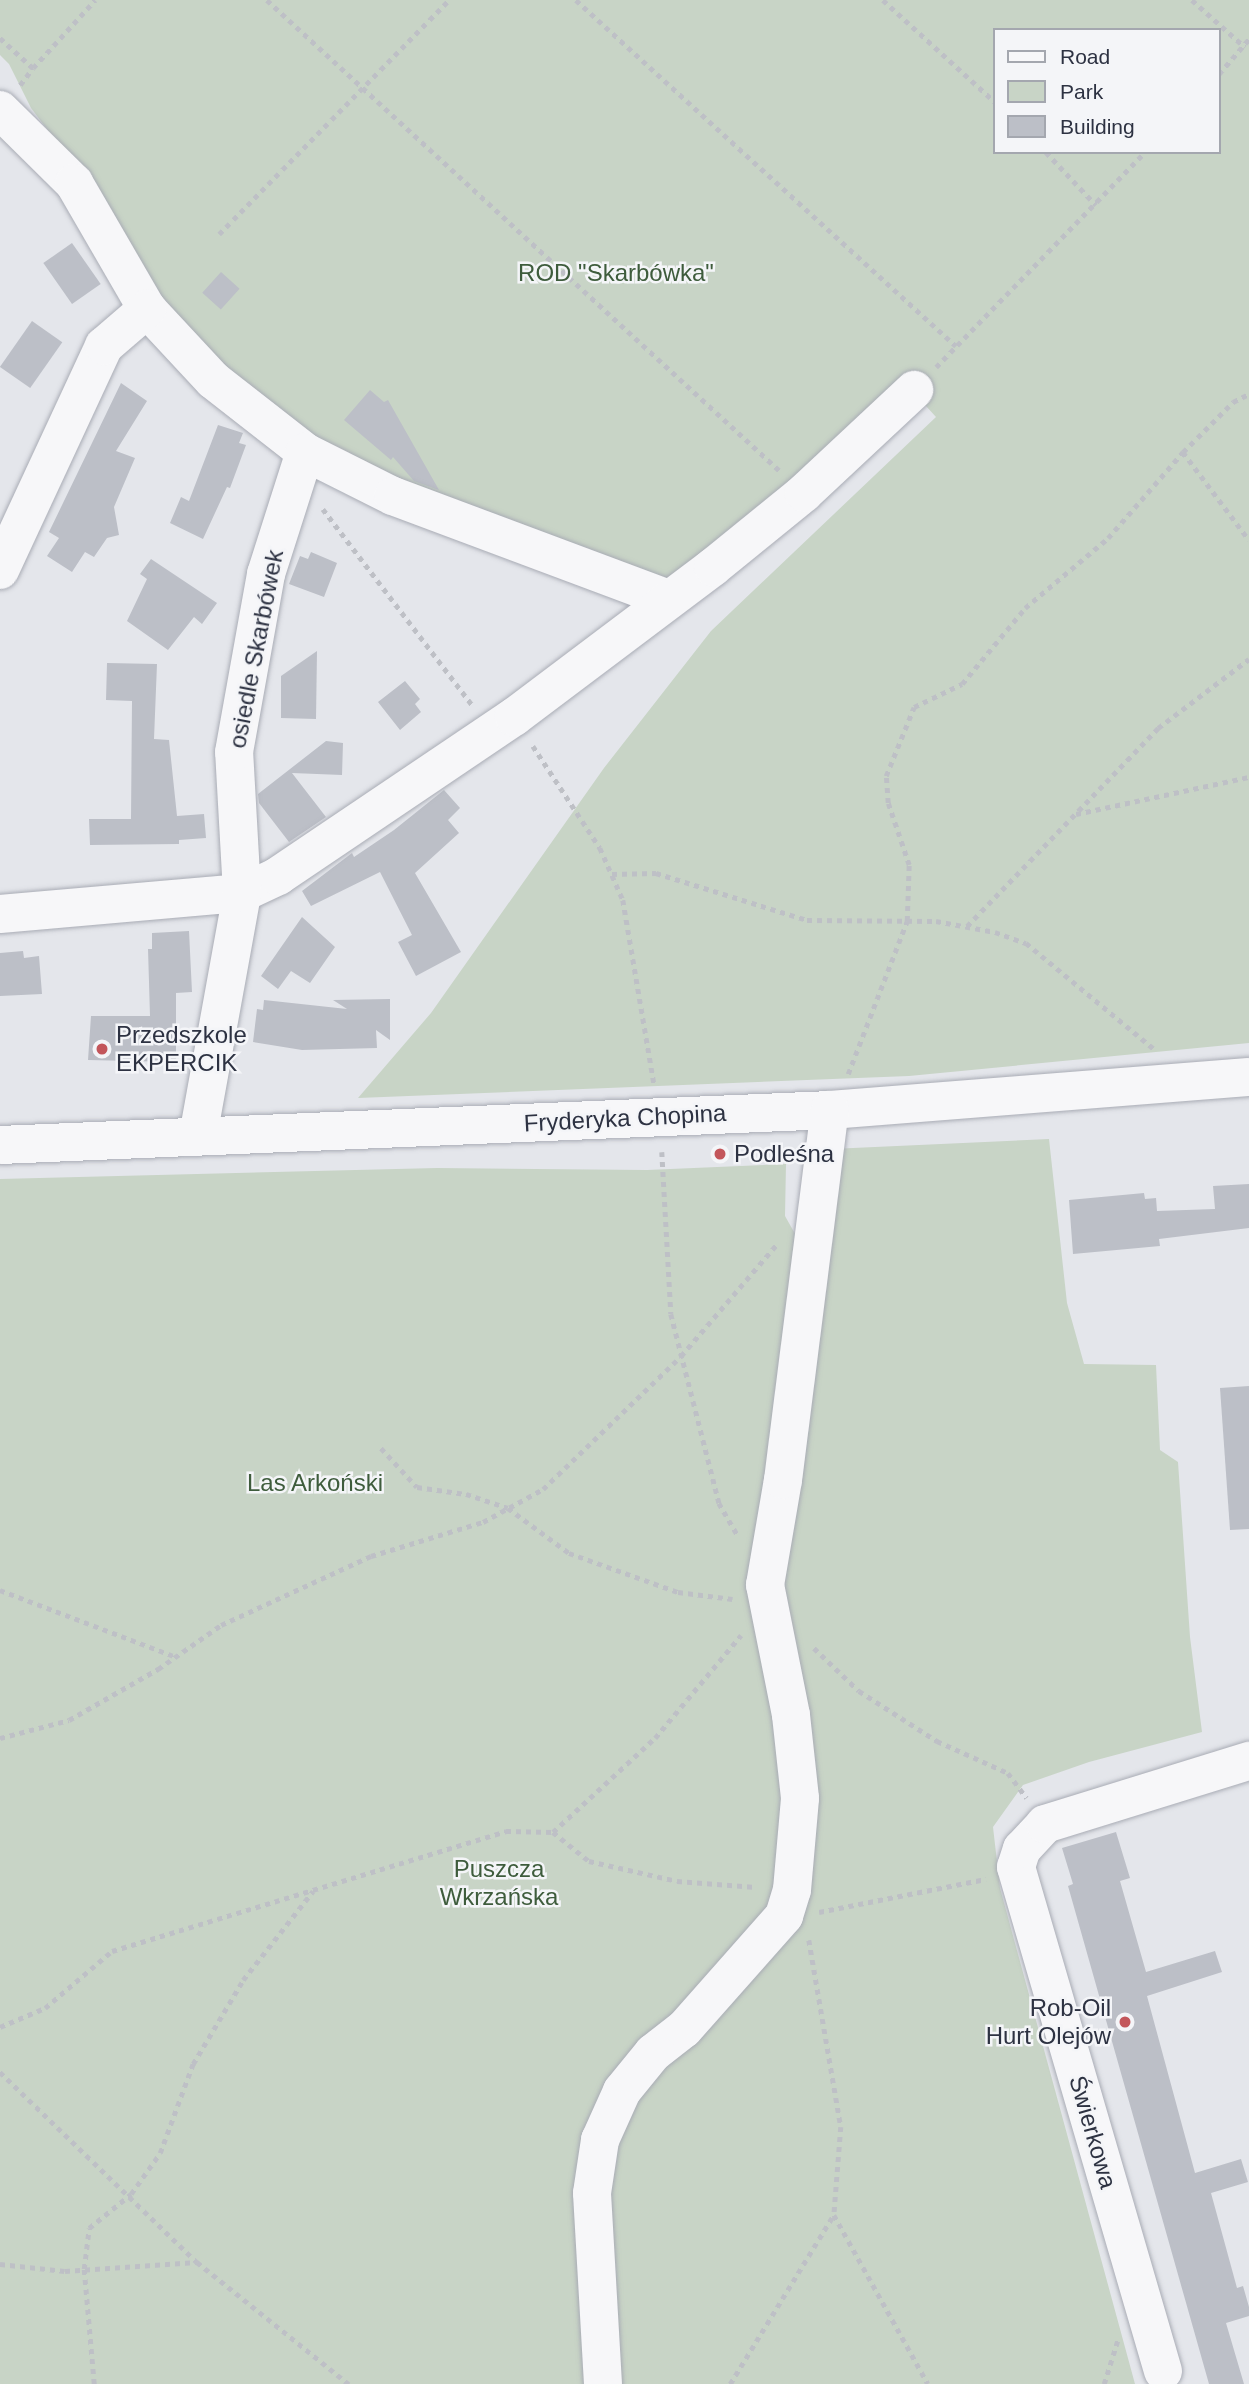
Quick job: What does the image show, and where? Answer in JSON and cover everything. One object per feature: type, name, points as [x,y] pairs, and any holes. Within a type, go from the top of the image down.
[{"type":"street","points":[[13,92],[74,183],[147,309],[214,380],[305,452],[393,496],[668,599]]},
{"type":"street","points":[[0,570],[104,346],[147,309]]},
{"type":"street","points":[[0,914],[242,893],[278,876],[503,724],[668,599],[804,492],[914,390]]},
{"type":"street","name":"osiedle Skarbówek","points":[[198,1136],[242,893],[234,752],[267,574],[305,452]]},
{"type":"street","name":"Fryderyka Chopina","points":[[0,1145],[657,1115],[830,1110],[1249,1077]]},
{"type":"street","points":[[603,2384],[592,2193],[600,2140],[622,2091],[653,2053],[684,2029],[788,1903],[800,1798],[791,1715],[765,1585],[783,1480],[830,1110]]},
{"type":"street","points":[[1016,1867],[1022,1849],[1045,1824],[1249,1761]]},
{"type":"street","name":"Świerkowa","points":[[1016,1867],[1163,2371]]},
{"type":"path","points":[[13,92],[95,0]]},
{"type":"path","points":[[267,0],[804,492]]},
{"type":"path","points":[[219,234],[365,89],[449,0]]},
{"type":"path","points":[[576,0],[956,346]]},
{"type":"path","points":[[883,0],[993,100]]},
{"type":"path","points":[[1192,0],[1245,47]]},
{"type":"path","points":[[0,38],[13,92]]},
{"type":"path","points":[[1221,72],[1245,47],[1249,39]]},
{"type":"path","points":[[1048,154],[1096,205]]},
{"type":"path","points":[[914,390],[1143,154]]},
{"type":"path","points":[[830,1110],[861,1043],[907,921],[909,865],[888,803],[886,776],[914,707],[962,684],[1025,608],[1108,538],[1183,452],[1233,402],[1249,394]]},
{"type":"path","points":[[305,452],[321,507],[503,724],[600,848],[623,900],[657,1115],[671,1314],[719,1503],[739,1538]]},
{"type":"path","points":[[1183,452],[1249,540]]},
{"type":"path","points":[[967,927],[1158,728],[1249,659]]},
{"type":"path","points":[[1075,814],[1249,777]]},
{"type":"path","points":[[612,874],[656,873],[807,920],[907,921],[967,927],[1026,943],[1159,1052]]},
{"type":"path","points":[[0,1738],[69,1720],[176,1657],[221,1625],[371,1556],[483,1522],[543,1489],[681,1356],[784,1235]]},
{"type":"path","points":[[380,1448],[416,1487],[466,1494],[508,1508],[569,1553],[678,1592],[767,1602]]},
{"type":"path","points":[[0,1590],[176,1657]]},
{"type":"path","points":[[554,1832],[655,1738],[767,1602]]},
{"type":"path","points":[[804,1638],[859,1691],[937,1741],[1008,1773],[1045,1824]]},
{"type":"path","points":[[0,2026],[45,2008],[112,1951],[506,1831],[554,1832],[589,1861],[788,1903],[849,1910],[980,1881],[1016,1867]]},
{"type":"path","points":[[94,2384],[84,2269],[89,2228],[131,2194],[160,2152],[193,2064],[243,1980],[314,1890]]},
{"type":"path","points":[[730,2384],[834,2215],[841,2127],[808,1934],[788,1903]]},
{"type":"path","points":[[0,2072],[131,2194],[197,2262],[349,2384]]},
{"type":"path","points":[[834,2215],[928,2384]]},
{"type":"path","points":[[0,2264],[84,2269],[197,2262]]},
{"type":"green space","name":"ROD \"Skarbówka\"","points":[[0,0],[1249,0],[1249,1043],[909,1076],[358,1098],[431,1013],[604,768],[711,631],[936,417],[905,383],[666,588],[425,495],[317,443],[225,374],[151,285],[80,173],[31,108],[9,64],[0,55]]},
{"type":"green space","name":"Puszcza Wkrzańska","points":[[1049,1139],[1067,1303],[1084,1364],[1156,1365],[1160,1450],[1178,1462],[1190,1637],[1202,1732],[1089,1762],[1023,1785],[993,1827],[1000,1888],[1135,2384],[0,2384],[0,1179],[437,1168],[647,1170],[786,1164],[785,1216],[803,1248],[831,1149]]},
{"type":"building","points":[[72,243],[101,284],[72,304],[43,263]]},
{"type":"building","points":[[221,272],[240,289],[221,310],[202,293]]},
{"type":"building","points":[[32,321],[62,342],[30,388],[0,367]]},
{"type":"building","points":[[121,383],[147,401],[116,451],[135,458],[114,507],[119,535],[107,538],[94,557],[85,552],[72,572],[47,556],[59,538],[49,532]]},
{"type":"building","points":[[370,390],[384,402],[388,400],[439,490],[414,481],[393,457],[391,460],[344,420]]},
{"type":"building","points":[[218,425],[243,433],[239,443],[246,445],[230,488],[227,487],[203,539],[170,523],[181,497],[189,501]]},
{"type":"building","points":[[311,552],[337,563],[324,597],[289,584],[300,556],[308,559]]},
{"type":"building","points":[[151,559],[217,603],[202,624],[194,617],[168,650],[127,621],[147,579],[140,574]]},
{"type":"building","points":[[317,651],[316,719],[281,718],[281,676]]},
{"type":"building","points":[[107,663],[157,664],[154,739],[169,740],[177,816],[204,814],[206,838],[179,840],[179,844],[90,845],[89,819],[131,819],[132,701],[106,700]]},
{"type":"building","points":[[405,681],[420,699],[415,704],[421,712],[400,730],[378,702]]},
{"type":"building","points":[[326,741],[343,743],[342,775],[292,773],[326,817],[289,842],[259,803],[258,794]]},
{"type":"building","points":[[444,790],[460,808],[448,820],[459,833],[415,873],[461,952],[416,976],[398,942],[412,935],[380,872],[311,906],[302,891],[352,853],[354,857],[394,830]]},
{"type":"building","points":[[302,917],[335,947],[310,983],[291,971],[278,989],[261,976]]},
{"type":"building","points":[[189,931],[192,992],[176,993],[176,1062],[88,1060],[91,1016],[150,1016],[148,949],[152,949],[152,933]]},
{"type":"building","points":[[23,951],[24,958],[39,956],[42,994],[0,996],[0,953]]},
{"type":"building","points":[[390,999],[390,1040],[376,1030],[377,1048],[302,1050],[253,1042],[257,1009],[263,1010],[264,1000],[347,1009],[333,1000]]},
{"type":"building","points":[[1249,1184],[1249,1228],[1159,1239],[1160,1246],[1073,1254],[1069,1200],[1144,1193],[1145,1199],[1156,1198],[1157,1211],[1215,1209],[1213,1186]]},
{"type":"building","points":[[1249,1386],[1249,1529],[1230,1530],[1220,1388]]},
{"type":"building","points":[[1116,1832],[1130,1878],[1120,1881],[1146,1972],[1215,1951],[1222,1972],[1147,1996],[1195,2173],[1241,2159],[1248,2182],[1211,2193],[1237,2288],[1243,2286],[1249,2307],[1249,2316],[1226,2323],[1244,2384],[1209,2384],[1068,1886],[1073,1884],[1062,1848]]},
{"type":"place","name":"Przedszkole EKPERCIK","points":[[102,1049]]},
{"type":"place","name":"Podleśna","points":[[720,1154]]},
{"type":"place","name":"Rob-Oil Hurt Olejów","points":[[1125,2022]]},
{"type":"park label","name":"Las Arkoński","points":[[315,1483]]}]
